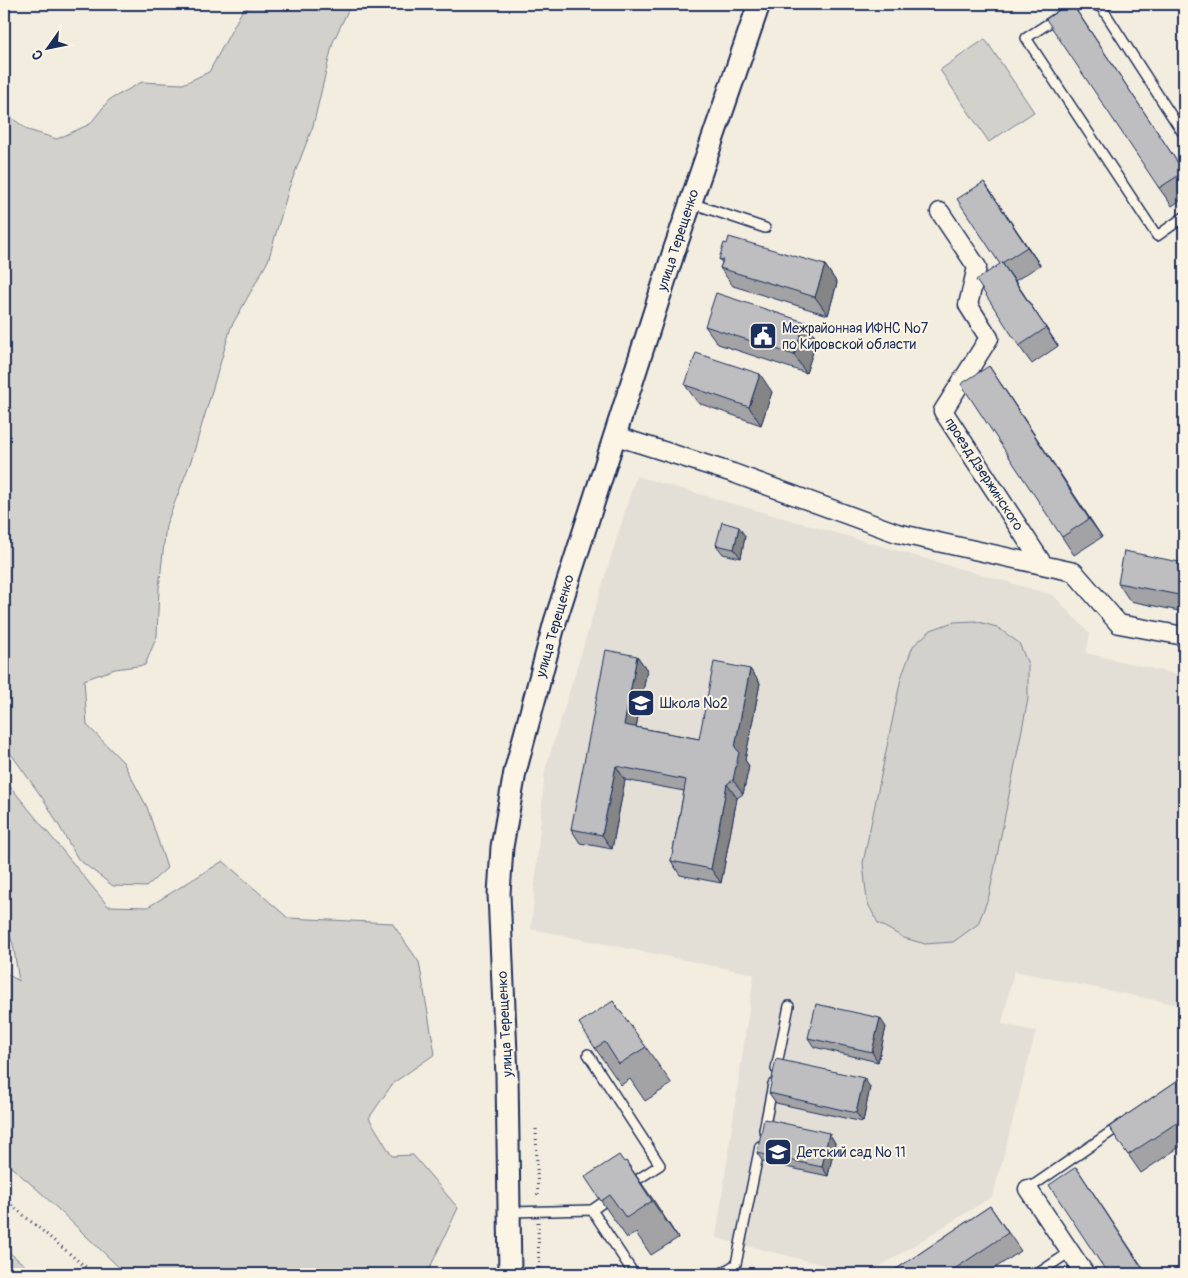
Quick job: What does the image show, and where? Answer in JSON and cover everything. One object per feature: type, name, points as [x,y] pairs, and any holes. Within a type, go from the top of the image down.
[{"type":"street","name":"улица Терещенко","points":[[510,1274],[507,1076],[499,894],[502,847],[515,772],[555,622],[690,203],[759,4]]},
{"type":"street","name":"проезд Дзержинского","points":[[940,212],[977,267],[968,305],[989,338],[943,411],[1042,563]]},
{"type":"street","points":[[616,436],[732,473],[897,533],[1042,563],[1074,572],[1119,624],[1184,636]]},
{"type":"street","points":[[1028,1189],[1085,1274]]},
{"type":"lane","points":[[1078,4],[1026,38],[1157,236],[1184,218]]},
{"type":"lane","points":[[1101,5],[1184,135]]},
{"type":"lane","points":[[690,203],[764,228]]},
{"type":"lane","points":[[720,1274],[736,1264],[789,1006]]},
{"type":"lane","points":[[510,1212],[592,1210],[660,1165],[588,1054]]},
{"type":"lane","points":[[1028,1189],[1127,1121]]},
{"type":"lane","points":[[592,1210],[634,1274]]},
{"type":"lane","points":[[1037,1274],[1070,1252]]},
{"type":"path","points":[[4,1199],[94,1274]]},
{"type":"shaded area","points":[[255,4],[351,4],[333,42],[313,126],[289,188],[268,261],[231,327],[192,458],[166,525],[159,588],[157,636],[145,665],[115,669],[84,680],[87,725],[123,762],[147,807],[167,868],[146,887],[113,886],[78,859],[46,803],[9,751],[6,713],[9,649],[7,615],[4,607],[4,112],[28,130],[57,139],[90,124],[109,100],[142,82],[183,84],[209,72],[242,11]]},
{"type":"shaded area","points":[[985,39],[1034,112],[989,142],[940,70]]},
{"type":"shaded area","points":[[636,476],[1053,595],[1090,634],[1086,653],[1184,676],[1184,1006],[1014,971],[1002,1024],[1036,1031],[993,1196],[868,1274],[860,1274],[716,1238],[754,974],[531,929],[545,770]]},
{"type":"shaded area","points":[[975,621],[997,627],[1019,643],[1028,664],[1028,699],[989,896],[978,924],[953,942],[925,944],[904,938],[878,923],[867,902],[863,863],[901,678],[913,646],[931,630],[953,622]]},
{"type":"shaded area","points":[[4,779],[108,906],[148,907],[223,861],[288,918],[392,923],[419,962],[435,1054],[393,1083],[369,1118],[392,1156],[413,1155],[458,1208],[427,1274],[126,1274],[38,1190],[4,1161],[4,972],[19,981],[13,944],[4,922]]},
{"type":"shaded area","points":[[4,1248],[35,1274],[4,1274]]},
{"type":"building","points":[[1068,4],[1072,4],[1184,172],[1159,188],[1046,19]]},
{"type":"building","points":[[984,182],[1027,247],[1002,263],[1046,328],[1019,346],[976,280],[1000,264],[957,199]]},
{"type":"building","points":[[729,237],[825,265],[815,297],[720,268],[723,260],[719,259],[724,243],[727,244]]},
{"type":"building","points":[[716,293],[805,322],[794,355],[705,326]]},
{"type":"building","points":[[696,353],[760,374],[749,407],[685,385]]},
{"type":"building","points":[[989,366],[1089,519],[1062,537],[961,384]]},
{"type":"building","points":[[722,522],[739,527],[734,549],[716,545]]},
{"type":"building","points":[[1124,551],[1184,563],[1184,596],[1118,583]]},
{"type":"building","points":[[606,650],[637,656],[624,725],[699,739],[714,662],[750,669],[735,747],[739,752],[733,780],[727,784],[711,869],[671,861],[686,780],[616,766],[602,835],[571,829]]},
{"type":"building","points":[[1184,889],[1184,921],[1178,920]]},
{"type":"building","points":[[613,1001],[646,1047],[619,1064],[605,1042],[595,1048],[579,1023]]},
{"type":"building","points":[[816,1004],[880,1018],[872,1052],[808,1038]]},
{"type":"building","points":[[776,1059],[864,1078],[856,1113],[769,1093]]},
{"type":"building","points":[[1184,1076],[1184,1118],[1128,1155],[1109,1127]]},
{"type":"building","points":[[764,1119],[829,1133],[822,1167],[757,1153]]},
{"type":"building","points":[[619,1155],[624,1162],[626,1161],[652,1201],[626,1218],[610,1195],[601,1201],[585,1177]]},
{"type":"building","points":[[1076,1167],[1146,1274],[1108,1274],[1049,1185]]},
{"type":"building","points":[[990,1206],[1008,1233],[947,1274],[889,1274]]},
{"type":"place","name":"Межрайонная ИФНС №7 по Кировской области","points":[[763,336]]},
{"type":"place","name":"Школа №2","points":[[641,703]]},
{"type":"place","name":"Детский сад № 11","points":[[778,1152]]}]
